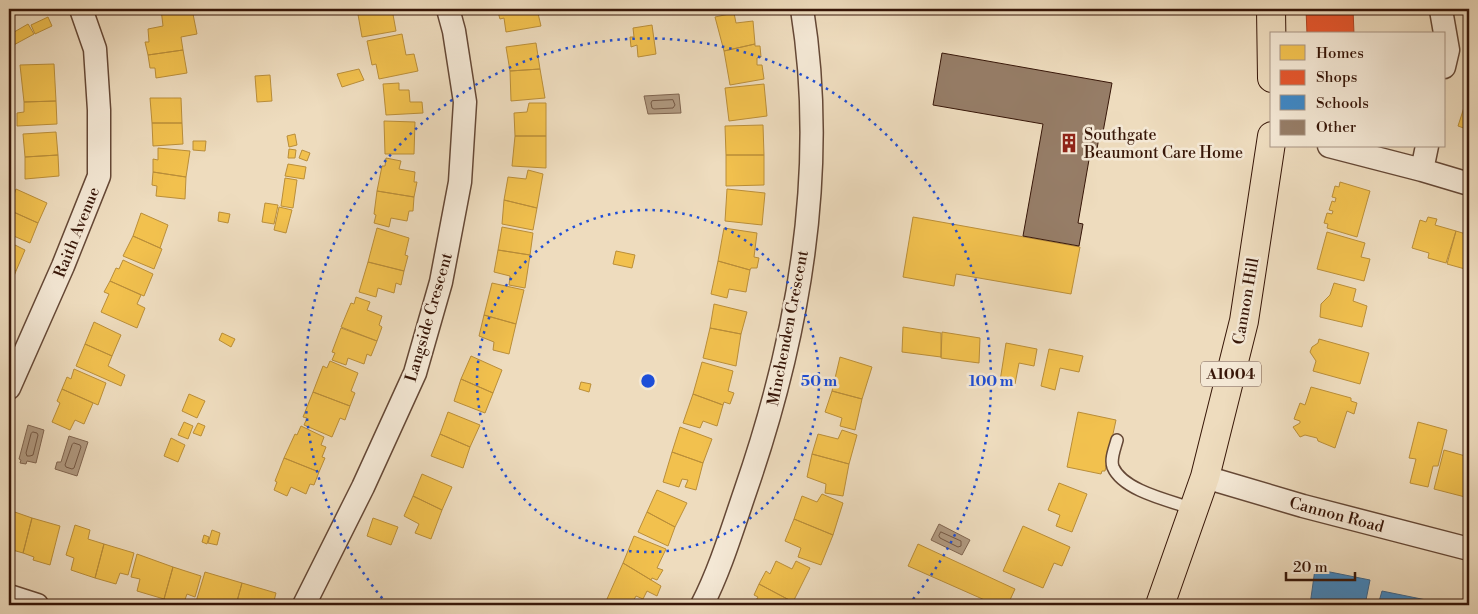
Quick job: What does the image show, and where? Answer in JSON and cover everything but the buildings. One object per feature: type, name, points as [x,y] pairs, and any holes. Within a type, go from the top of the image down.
[{"type":"main road","points":[[1271,9],[1271,32]]},
{"type":"main road","name":"Cannon Hill","points":[[1160,605],[1206,477],[1244,321],[1270,148]]},
{"type":"street","name":"Raith Avenue","points":[[9,388],[63,266],[99,176],[99,110],[95,49],[81,9]]},
{"type":"street","name":"Langside Crescent","points":[[304,605],[415,372],[441,282],[460,182],[465,102],[454,31],[448,9]]},
{"type":"street","name":"Minchenden Crescent","points":[[702,605],[734,526],[754,467],[784,355],[802,273],[808,209],[812,119],[802,9]]},
{"type":"street","points":[[1442,10],[1445,32]]},
{"type":"street","points":[[1446,37],[1448,50],[1446,58]]},
{"type":"street","points":[[1337,148],[1469,184]]},
{"type":"street","points":[[1422,170],[1428,148]]},
{"type":"street","name":"Cannon Road","points":[[1206,477],[1303,506],[1469,549]]},
{"type":"street","points":[[9,596],[37,605]]},
{"type":"lane","points":[[1117,440],[1112,458],[1113,467],[1123,479],[1132,486],[1149,494],[1194,510]]},
{"type":"water","points":[[679,94],[681,113],[648,114],[644,96]]},
{"type":"water","points":[[28,425],[44,430],[36,463],[27,461],[26,464],[20,463],[21,460],[19,459]]},
{"type":"water","points":[[69,436],[88,442],[77,476],[55,469],[57,462],[61,462]]},
{"type":"water","points":[[939,524],[970,540],[962,555],[931,540]]},
{"type":"place","name":"Southgate Beaumont Care Home","points":[[1069,143]]}]
